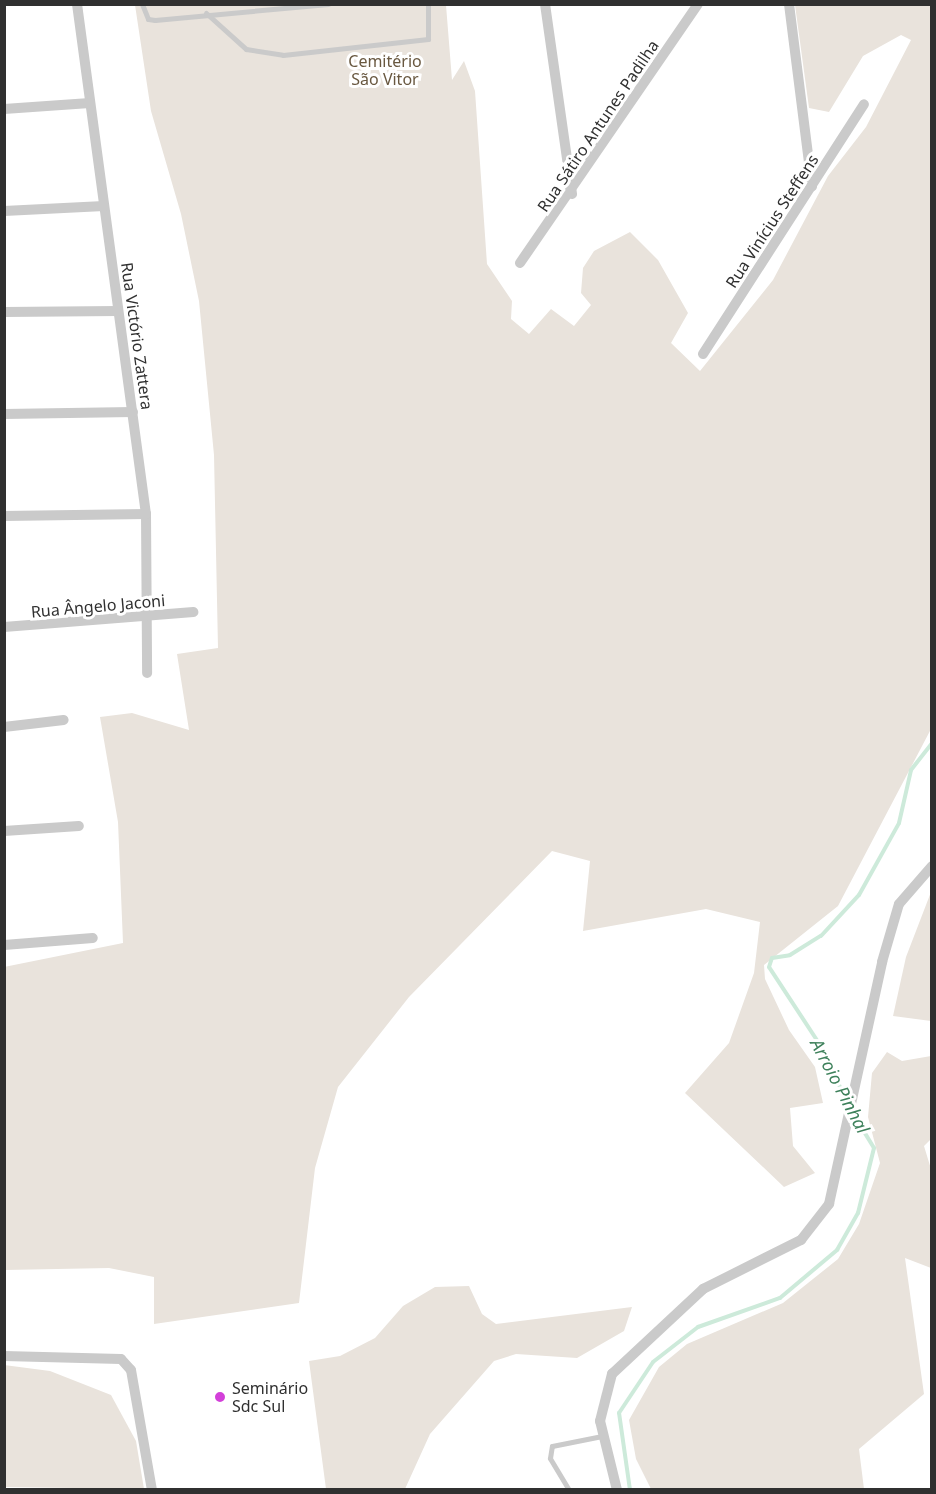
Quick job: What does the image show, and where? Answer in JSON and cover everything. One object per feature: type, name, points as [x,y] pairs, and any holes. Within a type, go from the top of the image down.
[{"type":"street","name":"Rua Victório Zattera","points":[[77,4],[146,514],[147,673]]},
{"type":"street","points":[[545,4],[572,194]]},
{"type":"street","name":"Rua Sátiro Antunes Padilha","points":[[520,263],[572,194],[698,4]]},
{"type":"street","points":[[789,4],[812,187]]},
{"type":"street","points":[[4,109],[90,103]]},
{"type":"street","name":"Rua Vinícius Steffens","points":[[703,354],[864,104]]},
{"type":"street","points":[[4,211],[104,206]]},
{"type":"street","points":[[4,312],[118,311]]},
{"type":"street","points":[[4,414],[133,412]]},
{"type":"street","points":[[4,516],[146,514]]},
{"type":"street","name":"Rua Ângelo Jaconi","points":[[4,627],[147,618],[194,612]]},
{"type":"street","points":[[4,727],[64,720]]},
{"type":"street","points":[[4,831],[79,826]]},
{"type":"street","points":[[617,1490],[602,1436],[602,1396],[612,1374],[704,1289],[801,1240],[829,1204],[885,950],[899,904],[932,866]]},
{"type":"street","points":[[4,945],[93,938]]},
{"type":"street","points":[[4,1356],[121,1359],[130,1370],[152,1490]]},
{"type":"lane","points":[[142,4],[148,19],[155,20],[206,13],[328,4]]},
{"type":"lane","points":[[206,13],[246,49],[283,55],[428,39],[428,4]]},
{"type":"lane","points":[[569,1490],[550,1458],[552,1446],[602,1436]]},
{"type":"green space","name":"Cemitério São Vitor","points":[[135,5],[446,5],[452,80],[464,61],[475,91],[487,264],[512,301],[511,319],[529,334],[551,309],[574,326],[591,305],[581,293],[583,268],[594,251],[630,232],[658,260],[688,313],[671,343],[700,371],[773,280],[828,176],[866,127],[911,40],[901,35],[863,56],[829,112],[809,108],[795,5],[931,5],[931,729],[838,906],[764,965],[765,979],[789,1030],[815,1067],[823,1103],[790,1108],[793,1146],[815,1173],[784,1187],[685,1093],[729,1043],[754,973],[760,922],[706,909],[583,931],[590,861],[552,851],[409,997],[338,1087],[315,1168],[299,1303],[154,1324],[154,1277],[109,1268],[5,1270],[4,967],[123,943],[118,822],[100,717],[132,713],[189,730],[177,654],[218,648],[214,455],[199,301],[181,214],[151,111]]},
{"type":"green space","points":[[931,892],[931,1021],[893,1016],[906,957]]},
{"type":"green space","points":[[887,1052],[902,1061],[931,1056],[931,1139],[924,1146],[931,1169],[931,1268],[905,1258],[924,1394],[859,1449],[864,1489],[651,1489],[636,1459],[629,1420],[659,1367],[687,1344],[783,1303],[838,1259],[859,1224],[880,1163],[868,1117],[872,1073]]},
{"type":"green space","points":[[469,1286],[482,1314],[496,1324],[632,1307],[624,1331],[577,1358],[516,1354],[494,1361],[430,1434],[405,1489],[326,1489],[309,1361],[340,1356],[375,1338],[403,1306],[435,1287]]},
{"type":"green space","points":[[4,1365],[50,1371],[111,1395],[136,1441],[144,1489],[5,1487]]},
{"type":"waterway","name":"Arroio Pinhal","points":[[848,1105],[824,1051],[769,967],[772,958],[790,955],[821,936],[859,895],[899,823],[911,770],[932,743]]},
{"type":"waterway","name":"Arroio Pinhal","points":[[630,1490],[619,1413],[653,1362],[698,1327],[780,1298],[837,1250],[858,1213],[874,1148],[852,1112]]},
{"type":"place","name":"Seminário Sdc Sul","points":[[220,1397]]}]
